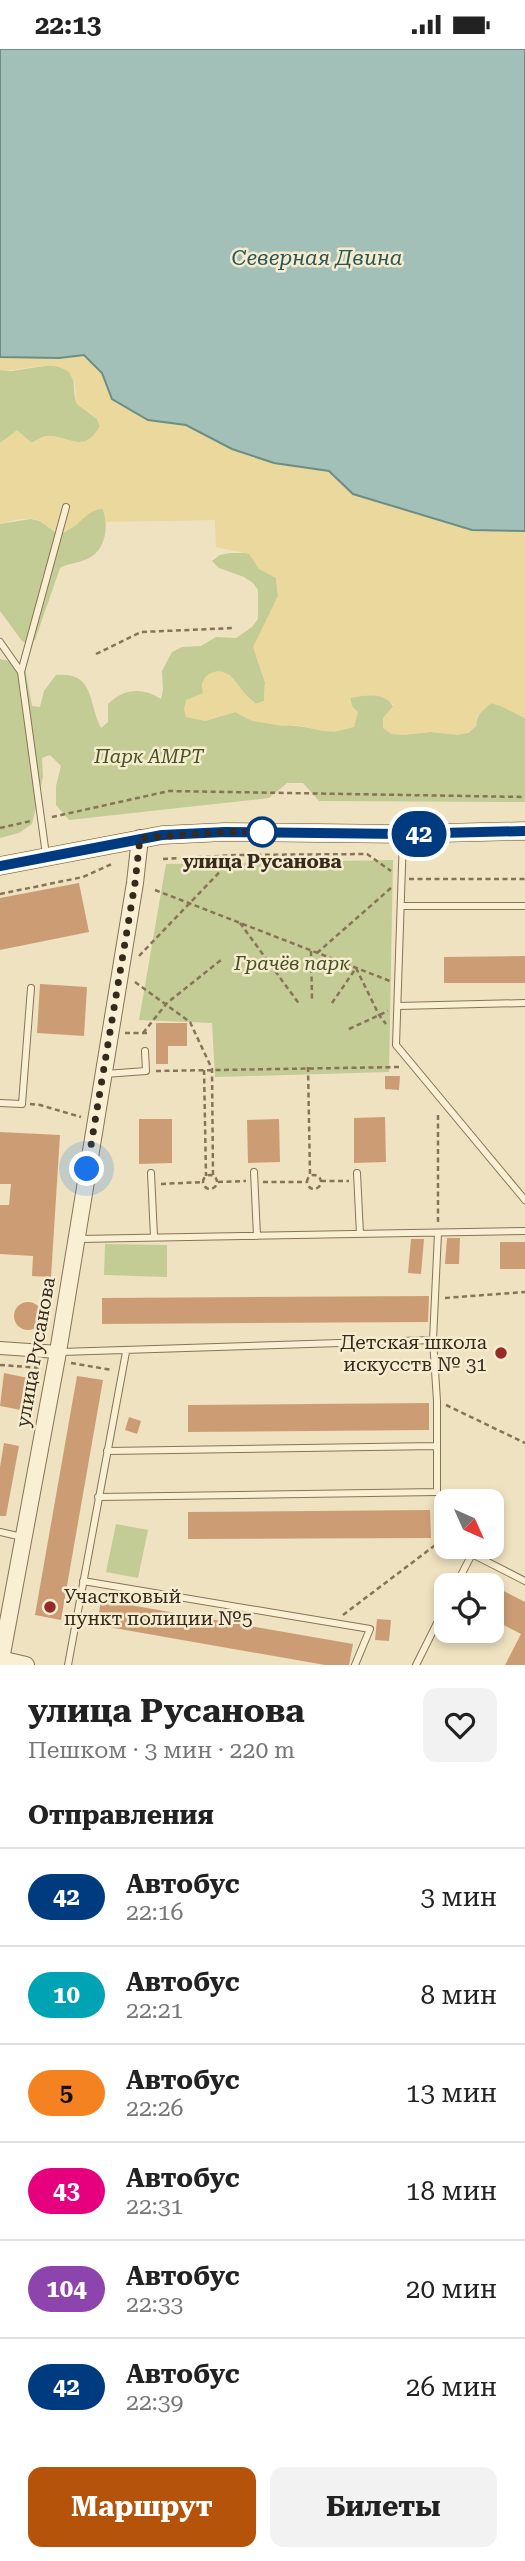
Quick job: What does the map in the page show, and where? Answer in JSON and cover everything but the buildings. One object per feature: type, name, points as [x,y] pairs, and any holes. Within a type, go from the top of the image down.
[{"type":"main road","points":[[0,866],[140,838],[225,832],[402,834],[525,831]]},
{"type":"street","name":"улица Русанова","points":[[0,1661],[5,1616],[24,1537],[58,1352],[135,883],[140,838]]},
{"type":"street","points":[[0,1348],[58,1352]]},
{"type":"street","points":[[0,1661],[26,1665]]},
{"type":"lane","points":[[47,856],[21,672],[66,507]]},
{"type":"lane","points":[[0,642],[21,672]]},
{"type":"lane","points":[[402,834],[396,1045],[525,1200]]},
{"type":"lane","points":[[401,906],[525,906]]},
{"type":"lane","points":[[0,1103],[22,1104],[31,988]]},
{"type":"lane","points":[[398,1006],[525,1003]]},
{"type":"lane","points":[[103,1074],[120,1075],[146,1071],[145,1051]]},
{"type":"lane","points":[[151,1173],[154,1237]]},
{"type":"lane","points":[[254,1173],[257,1235]]},
{"type":"lane","points":[[358,1173],[360,1234]]},
{"type":"lane","points":[[75,1239],[525,1231]]},
{"type":"lane","points":[[437,1489],[437,1401],[433,1340],[438,1233]]},
{"type":"lane","points":[[58,1352],[126,1352],[433,1340]]},
{"type":"lane","points":[[68,1665],[126,1352]]},
{"type":"lane","points":[[107,1451],[436,1446]]},
{"type":"lane","points":[[98,1497],[434,1492]]},
{"type":"lane","points":[[0,1532],[24,1537]]},
{"type":"lane","points":[[482,1559],[525,1581]]},
{"type":"lane","points":[[83,1581],[370,1629],[355,1665]]},
{"type":"lane","points":[[416,1665],[434,1629]]},
{"type":"path","points":[[96,654],[142,632],[234,628]]},
{"type":"path","points":[[0,828],[169,792],[525,797]]},
{"type":"path","points":[[163,859],[235,855],[367,854],[401,879],[525,879]]},
{"type":"path","points":[[139,956],[235,855]]},
{"type":"path","points":[[0,894],[83,877],[114,863]]},
{"type":"path","points":[[316,953],[401,879]]},
{"type":"path","points":[[155,890],[398,984]]},
{"type":"path","points":[[239,922],[300,1005]]},
{"type":"path","points":[[311,951],[312,999]]},
{"type":"path","points":[[143,1033],[167,1003],[221,960]]},
{"type":"path","points":[[332,1003],[356,968]]},
{"type":"path","points":[[356,968],[379,1015],[397,1037]]},
{"type":"path","points":[[135,982],[190,1022],[212,1069],[213,1175],[218,1182],[214,1189],[206,1188],[203,1182]]},
{"type":"path","points":[[349,1028],[398,1006]]},
{"type":"path","points":[[125,1033],[149,1033]]},
{"type":"path","points":[[308,1067],[310,1175],[306,1182],[309,1188],[317,1188],[321,1181]]},
{"type":"path","points":[[146,1071],[414,1067]]},
{"type":"path","points":[[203,1182],[206,1176],[204,1070]]},
{"type":"path","points":[[438,1095],[438,1233]]},
{"type":"path","points":[[22,1104],[40,1105],[94,1122]]},
{"type":"path","points":[[206,1176],[213,1175]]},
{"type":"path","points":[[310,1175],[318,1175],[321,1181]]},
{"type":"path","points":[[321,1181],[358,1181]]},
{"type":"path","points":[[151,1185],[203,1182]]},
{"type":"path","points":[[435,1298],[525,1291]]},
{"type":"path","points":[[437,1401],[525,1443]]},
{"type":"path","points":[[332,1623],[434,1546]]},
{"type":"green space","points":[[52,365],[68,371],[71,375],[77,404],[97,419],[100,426],[94,435],[81,442],[48,436],[32,443],[6,439],[0,443],[0,370]]},
{"type":"green space","points":[[94,509],[103,509],[105,516],[106,530],[102,544],[87,559],[60,568],[35,640],[26,643],[22,641],[0,611],[0,524],[31,519],[40,521],[55,532],[65,532]]},
{"type":"green space","name":"Парк АМРТ","points":[[249,553],[260,569],[276,578],[278,596],[266,622],[256,656],[265,682],[264,701],[256,704],[241,691],[230,675],[206,676],[202,684],[203,693],[195,698],[205,721],[235,712],[253,720],[324,731],[352,707],[350,697],[374,695],[388,699],[402,735],[430,732],[468,733],[476,726],[477,718],[483,710],[491,703],[495,704],[525,718],[525,802],[319,801],[303,783],[287,783],[269,798],[69,820],[56,805],[56,786],[61,766],[50,755],[42,758],[43,777],[32,824],[19,833],[0,838],[0,659],[18,663],[25,668],[32,706],[40,707],[44,691],[56,675],[78,678],[88,691],[101,728],[108,722],[108,704],[120,695],[141,691],[161,699],[162,671],[172,652],[182,647],[201,646],[216,637],[236,638],[252,627],[258,619],[258,590],[253,583],[219,568],[212,561],[220,555]]},
{"type":"green space","name":"Грачёв парк","points":[[393,860],[389,1072],[215,1077],[212,1023],[139,1020],[166,864]]},
{"type":"green space","points":[[105,1244],[167,1245],[167,1277],[104,1275]]},
{"type":"green space","points":[[116,1524],[148,1530],[138,1578],[106,1572]]},
{"type":"sand","points":[[84,355],[103,373],[112,399],[148,420],[186,425],[232,449],[274,463],[329,471],[353,494],[472,530],[525,531],[525,718],[491,703],[477,716],[476,726],[468,733],[391,734],[383,728],[383,718],[394,705],[379,696],[368,695],[350,698],[352,706],[358,712],[354,727],[334,732],[252,721],[235,712],[205,721],[186,717],[186,700],[203,693],[204,679],[218,671],[230,676],[255,704],[264,701],[265,682],[253,647],[278,596],[276,578],[259,569],[249,554],[216,547],[215,520],[105,522],[103,509],[92,512],[70,529],[60,532],[34,519],[0,524],[0,443],[17,430],[32,443],[48,436],[81,442],[94,435],[100,426],[97,419],[77,404],[75,384],[69,372],[53,366],[0,370],[0,357],[59,358]]},
{"type":"water","name":"Северная Двина","points":[[0,49],[525,49],[525,531],[472,530],[353,494],[329,471],[274,463],[232,449],[186,425],[148,420],[112,399],[102,373],[84,355],[59,358],[0,357]]},
{"type":"bus line","name":"42","points":[[0,866],[162,835],[225,832],[402,834],[525,831]]},
{"type":"place","name":"улица Русанова","points":[[262,832]]},
{"type":"place","name":"Детская школа искусств № 31","points":[[501,1353]]},
{"type":"place","name":"Участковый пункт полиции №5","points":[[50,1607]]},
{"type":"route","points":[[87,1169],[135,883],[140,838],[265,832],[262,832]]}]
